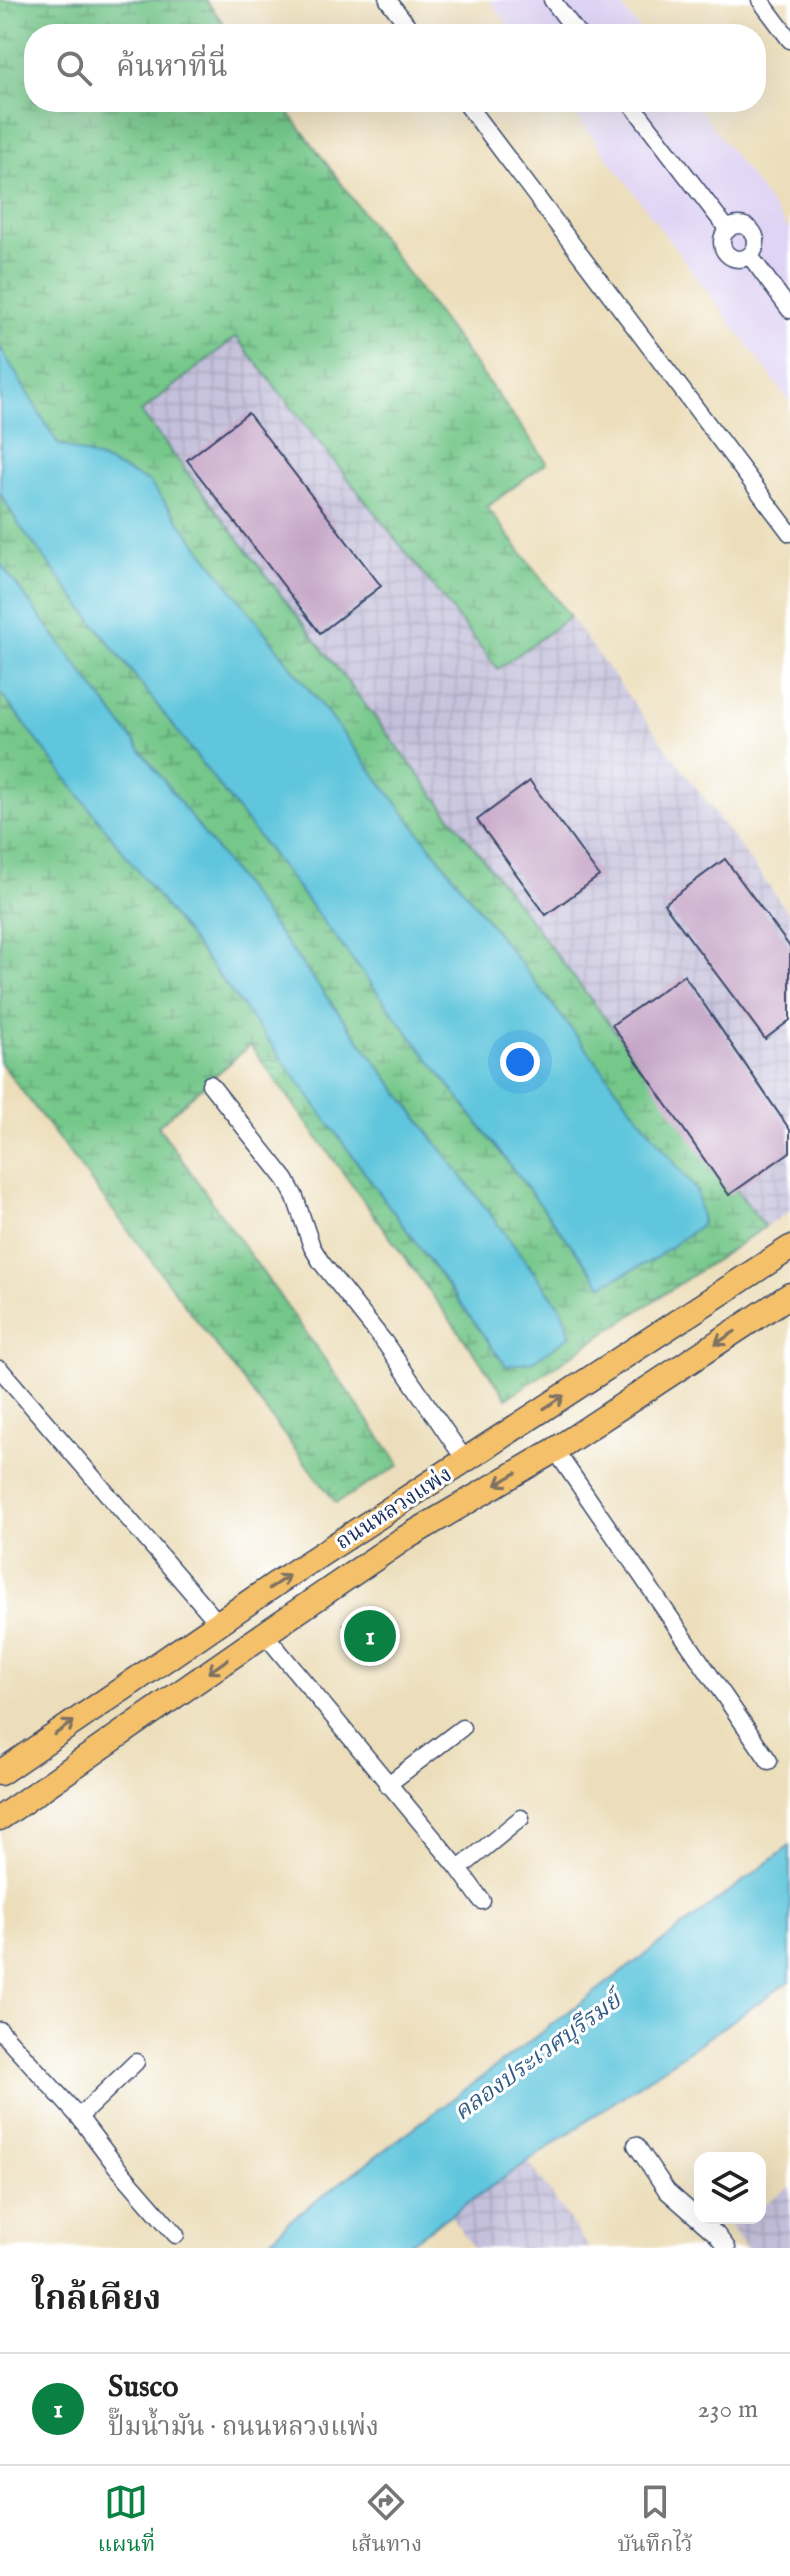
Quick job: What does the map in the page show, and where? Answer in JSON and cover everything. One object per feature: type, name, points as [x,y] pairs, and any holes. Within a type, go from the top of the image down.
[{"type":"main road","name":"ถนนหลวงแพ่ง","points":[[0,1773],[465,1460],[790,1248]]},
{"type":"main road","name":"ถนนหลวงแพ่ง","points":[[0,1818],[402,1540],[555,1450],[790,1295]]},
{"type":"street","points":[[388,0],[406,24]]},
{"type":"street","points":[[552,0],[570,24]]},
{"type":"street","points":[[760,0],[790,40]]},
{"type":"street","points":[[473,112],[790,533]]},
{"type":"street","points":[[638,112],[728,230]]},
{"type":"street","points":[[743,225],[753,231],[756,247],[750,256],[739,260],[728,256],[722,246],[728,230],[743,225]]},
{"type":"street","points":[[750,256],[790,310]]},
{"type":"street","points":[[210,1084],[286,1180],[321,1262],[385,1343],[465,1460]]},
{"type":"street","points":[[0,1369],[219,1624]]},
{"type":"street","points":[[555,1450],[769,1761]]},
{"type":"street","points":[[264,1633],[482,1901]]},
{"type":"street","points":[[387,1785],[462,1728]]},
{"type":"street","points":[[459,1869],[521,1818]]},
{"type":"street","points":[[0,2030],[79,2117],[116,2166],[176,2235]]},
{"type":"street","points":[[79,2117],[136,2062]]},
{"type":"street","points":[[636,2145],[667,2191],[717,2235],[727,2248]]},
{"type":"shaded area","points":[[489,0],[617,0],[635,24],[507,24]]},
{"type":"shaded area","points":[[573,112],[702,112],[790,230],[790,402]]},
{"type":"shaded area","points":[[236,337],[498,669],[570,617],[790,915],[790,1211],[765,1227],[141,411]]},
{"type":"shaded area","points":[[528,2161],[589,2248],[473,2248],[450,2215]]},
{"type":"shaded area","points":[[790,2187],[790,2248],[746,2248],[731,2227],[735,2224],[766,2224],[766,2203]]},
{"type":"green space","points":[[0,0],[206,0],[224,24],[24,24],[24,112],[288,112],[547,462],[487,507],[570,617],[498,669],[236,337],[141,412],[765,1227],[507,1398],[250,1045],[158,1126],[400,1465],[336,1503],[0,1062]]},
{"type":"water","points":[[0,347],[58,444],[149,482],[697,1192],[702,1224],[653,1260],[602,1285],[19,525],[0,493]]},
{"type":"water","points":[[0,563],[561,1308],[571,1335],[533,1361],[506,1366],[265,1036],[0,692]]},
{"type":"water","name":"คลองประเวศบุรีรมย์","points":[[790,1846],[790,1981],[402,2248],[263,2248],[288,2222]]},
{"type":"building","points":[[248,413],[381,586],[320,633],[187,460]]},
{"type":"building","points":[[530,781],[599,876],[546,915],[477,820]]},
{"type":"building","points":[[725,859],[790,947],[790,1020],[765,1039],[664,904]]},
{"type":"building","points":[[684,975],[790,1130],[790,1152],[729,1195],[612,1025]]},
{"type":"building","points":[[368,1608],[395,1647],[372,1664],[344,1624]]},
{"type":"place","name":"Susco","points":[[370,1636]]}]
